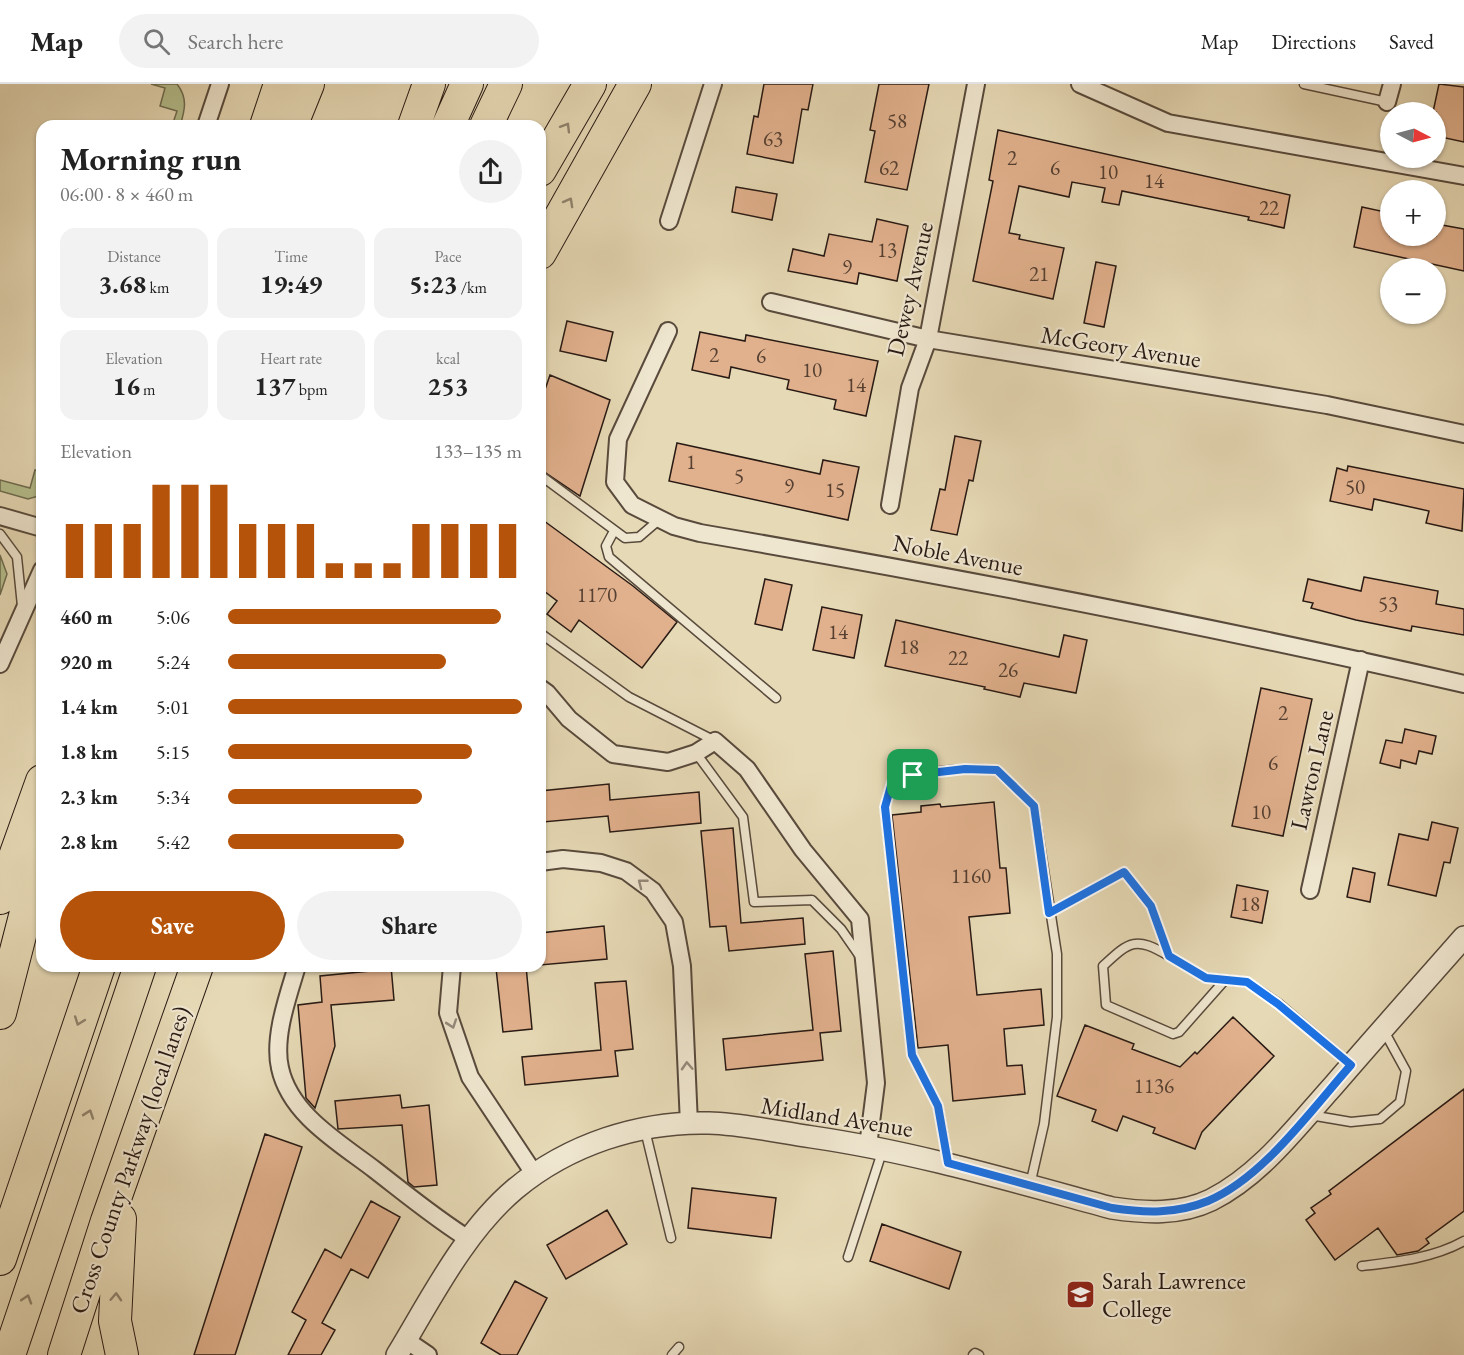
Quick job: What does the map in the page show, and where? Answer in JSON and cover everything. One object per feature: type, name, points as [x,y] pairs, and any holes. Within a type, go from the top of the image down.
[{"type":"highway","points":[[268,120],[280,84]]},
{"type":"highway","points":[[293,120],[308,84]]},
{"type":"highway","points":[[416,120],[429,84]]},
{"type":"highway","points":[[451,120],[467,84]]},
{"type":"highway","points":[[489,120],[506,84]]},
{"type":"highway","points":[[546,160],[590,84]]},
{"type":"highway","points":[[546,242],[635,84]]},
{"type":"highway","points":[[0,898],[36,798]]},
{"type":"highway","points":[[0,1013],[36,873]]},
{"type":"highway","points":[[0,1259],[97,972]]},
{"type":"highway","points":[[9,1355],[138,972]]},
{"type":"highway","name":"Cross County Parkway (local lanes)","points":[[64,1355],[194,972]]},
{"type":"highway","points":[[122,1179],[115,1321],[122,1355]]},
{"type":"street","points":[[208,120],[220,84]]},
{"type":"street","points":[[669,221],[713,84]]},
{"type":"street","name":"Dewey Avenue","points":[[890,505],[910,388],[928,339],[976,84]]},
{"type":"street","points":[[1080,84],[1168,123],[1464,176]]},
{"type":"street","points":[[1387,102],[1392,84]]},
{"type":"street","name":"McGeory Avenue","points":[[771,302],[928,339],[1327,405],[1464,434]]},
{"type":"street","name":"Noble Avenue","points":[[668,331],[618,439],[615,482],[632,505],[660,519],[700,533],[894,567],[1361,660],[1464,684]]},
{"type":"street","points":[[0,516],[36,526]]},
{"type":"street","points":[[0,664],[36,583]]},
{"type":"street","name":"Lawton Lane","points":[[1310,890],[1361,660]]},
{"type":"street","points":[[546,692],[569,718],[613,754],[668,762],[696,753],[715,741],[747,769],[803,850],[860,919],[876,1083],[876,1147]]},
{"type":"street","points":[[546,861],[563,859],[582,861],[626,871],[653,891],[674,921],[682,966],[689,1124]]},
{"type":"street","name":"Midland Avenue","points":[[401,1348],[470,1240],[498,1206],[535,1175],[572,1152],[596,1142],[645,1129],[689,1124],[730,1125],[876,1147],[948,1163],[1112,1208],[1137,1212],[1168,1211],[1195,1206],[1223,1193],[1246,1176],[1307,1115],[1462,942]]},
{"type":"street","points":[[295,972],[282,1018],[278,1053],[280,1071],[291,1096],[317,1125],[354,1156],[428,1213],[470,1240]]},
{"type":"street","points":[[451,972],[448,1013],[470,1077],[535,1175]]},
{"type":"street","points":[[401,1348],[428,1355]]},
{"type":"lane","points":[[1305,84],[1387,102]]},
{"type":"lane","points":[[546,480],[614,531],[632,540],[639,537],[660,519]]},
{"type":"lane","points":[[614,531],[606,546],[609,557],[776,698]]},
{"type":"lane","points":[[0,534],[17,557],[23,612]]},
{"type":"lane","points":[[546,637],[629,697],[715,741]]},
{"type":"lane","points":[[696,753],[743,817],[754,902],[812,900],[841,929],[866,965]]},
{"type":"lane","points":[[948,1163],[938,1106],[912,1055],[885,807],[892,782],[935,771],[997,770],[1034,806],[1057,954],[1057,1017],[1044,1125],[1030,1185]]},
{"type":"lane","points":[[1049,913],[1124,872],[1151,906],[1169,956]]},
{"type":"lane","points":[[1225,980],[1179,1032],[1173,1034],[1106,1005],[1103,966],[1127,944],[1147,943],[1206,978],[1247,982],[1278,1004],[1351,1065]]},
{"type":"lane","points":[[1307,1115],[1351,1122],[1380,1119],[1400,1102],[1406,1071],[1383,1029]]},
{"type":"lane","points":[[645,1129],[671,1238]]},
{"type":"lane","points":[[848,1257],[876,1147]]},
{"type":"lane","points":[[1362,1266],[1399,1262],[1453,1247],[1464,1241]]},
{"type":"lane","points":[[672,1355],[679,1347]]},
{"type":"lane","points":[[973,1355],[975,1353],[979,1355]]},
{"type":"green space","points":[[151,84],[177,84],[183,94],[182,120],[174,120],[177,111],[160,106],[165,88]]},
{"type":"green space","points":[[36,470],[36,497],[28,499],[0,491],[0,480],[30,488]]},
{"type":"green space","points":[[0,555],[7,574],[0,595]]},
{"type":"building","points":[[764,84],[813,84],[808,110],[802,109],[793,163],[747,154],[754,116],[758,117]]},
{"type":"building","points":[[879,84],[929,84],[907,190],[865,182],[875,131],[870,130]]},
{"type":"building","points":[[1439,84],[1464,87],[1464,142],[1446,138],[1446,102],[1435,102]]},
{"type":"building","points":[[998,130],[1290,195],[1284,228],[1248,220],[1249,217],[1122,191],[1119,205],[1102,202],[1105,188],[1072,182],[1069,197],[1019,186],[1009,233],[1020,235],[1019,239],[1064,248],[1053,299],[973,281],[993,181],[989,180]]},
{"type":"building","points":[[736,187],[777,194],[772,220],[732,212]]},
{"type":"building","points":[[1362,207],[1380,211],[1380,246],[1446,246],[1446,226],[1464,229],[1464,271],[1446,267],[1446,258],[1404,258],[1354,247]]},
{"type":"building","points":[[877,219],[908,226],[897,281],[859,273],[857,284],[788,271],[793,249],[824,256],[829,234],[872,242]]},
{"type":"building","points":[[1096,262],[1116,266],[1104,327],[1084,323]]},
{"type":"building","points":[[567,321],[613,332],[606,361],[560,351]]},
{"type":"building","points":[[700,332],[745,341],[746,335],[878,361],[866,416],[834,409],[836,400],[787,389],[789,380],[731,367],[729,378],[692,370]]},
{"type":"building","points":[[550,375],[610,400],[580,496],[546,473],[546,387]]},
{"type":"building","points":[[955,436],[981,441],[973,481],[969,480],[957,535],[931,530],[940,489],[945,490]]},
{"type":"building","points":[[677,443],[820,474],[823,460],[859,467],[848,520],[669,481]]},
{"type":"building","points":[[1348,466],[1464,489],[1462,531],[1426,523],[1429,511],[1374,499],[1372,510],[1330,501],[1337,468],[1347,471]]},
{"type":"building","points":[[546,522],[633,586],[677,622],[642,668],[579,620],[571,632],[547,614],[557,601],[546,593]]},
{"type":"building","points":[[1364,577],[1438,591],[1436,604],[1464,609],[1464,635],[1412,626],[1411,631],[1356,620],[1311,608],[1313,603],[1303,601],[1308,579],[1361,591]]},
{"type":"building","points":[[765,579],[792,585],[782,630],[755,624]]},
{"type":"building","points":[[822,607],[862,615],[854,658],[813,650]]},
{"type":"building","points":[[896,620],[1059,657],[1064,635],[1087,640],[1076,693],[1024,683],[1020,697],[984,689],[985,687],[885,666]]},
{"type":"building","points":[[1261,688],[1312,699],[1283,836],[1232,826]]},
{"type":"building","points":[[1405,729],[1436,736],[1432,754],[1419,751],[1416,764],[1401,760],[1400,768],[1380,763],[1386,740],[1402,743]]},
{"type":"building","points":[[609,784],[610,800],[699,792],[701,823],[610,832],[608,816],[546,822],[546,790]]},
{"type":"building","points":[[994,802],[1000,868],[1006,868],[1010,913],[969,917],[977,995],[1041,989],[1044,1025],[1004,1029],[1007,1066],[1022,1065],[1025,1094],[953,1101],[948,1045],[918,1048],[892,815],[921,812],[921,806],[940,804],[941,807]]},
{"type":"building","points":[[1432,822],[1458,828],[1450,863],[1444,862],[1436,896],[1388,885],[1399,834],[1428,840]]},
{"type":"building","points":[[733,828],[741,923],[803,918],[805,944],[729,951],[726,926],[710,927],[701,831]]},
{"type":"building","points":[[1353,868],[1375,873],[1370,902],[1347,897]]},
{"type":"building","points":[[1237,885],[1268,891],[1262,923],[1231,917]]},
{"type":"building","points":[[604,926],[607,959],[546,964],[546,932]]},
{"type":"building","points":[[833,951],[841,1031],[820,1033],[823,1060],[726,1070],[723,1039],[813,1030],[805,954]]},
{"type":"building","points":[[392,972],[394,1000],[331,1005],[335,1046],[315,1108],[306,1098],[298,1005],[322,1002],[320,976]]},
{"type":"building","points":[[496,972],[527,972],[532,1029],[503,1032]]},
{"type":"building","points":[[626,981],[633,1049],[615,1051],[618,1076],[525,1085],[522,1057],[601,1050],[595,983]]},
{"type":"building","points":[[1233,1017],[1274,1056],[1202,1132],[1195,1149],[1153,1133],[1155,1128],[1123,1116],[1117,1131],[1092,1121],[1096,1110],[1057,1096],[1085,1025],[1134,1044],[1132,1049],[1180,1067],[1195,1052],[1197,1054]]},
{"type":"building","points":[[1464,1089],[1464,1211],[1426,1239],[1429,1243],[1418,1251],[1397,1255],[1378,1228],[1335,1260],[1306,1220],[1315,1213],[1311,1208],[1331,1194],[1329,1191]]},
{"type":"building","points":[[400,1095],[402,1108],[429,1105],[437,1185],[414,1187],[408,1182],[402,1125],[338,1129],[335,1101]]},
{"type":"building","points":[[265,1134],[302,1147],[235,1355],[194,1355]]},
{"type":"building","points":[[692,1188],[776,1198],[771,1238],[688,1228]]},
{"type":"building","points":[[371,1201],[400,1217],[368,1278],[351,1269],[322,1323],[335,1330],[321,1355],[288,1355],[306,1320],[292,1312],[325,1249],[341,1258]]},
{"type":"building","points":[[607,1210],[627,1244],[566,1279],[547,1245]]},
{"type":"building","points":[[882,1224],[961,1252],[949,1289],[870,1261]]},
{"type":"building","points":[[515,1281],[547,1298],[517,1355],[501,1355],[481,1343]]},
{"type":"place","name":"Sarah Lawrence College","points":[[1081,1295]]},
{"type":"route","points":[[965,769],[997,770],[1034,806],[1049,913],[1124,872],[1151,906],[1169,956],[1206,978],[1247,982],[1278,1004],[1351,1065],[1255,1169],[1223,1193],[1195,1206],[1153,1212],[1112,1208],[948,1163],[938,1106],[912,1055],[885,807],[892,782],[913,775],[965,769]]}]
